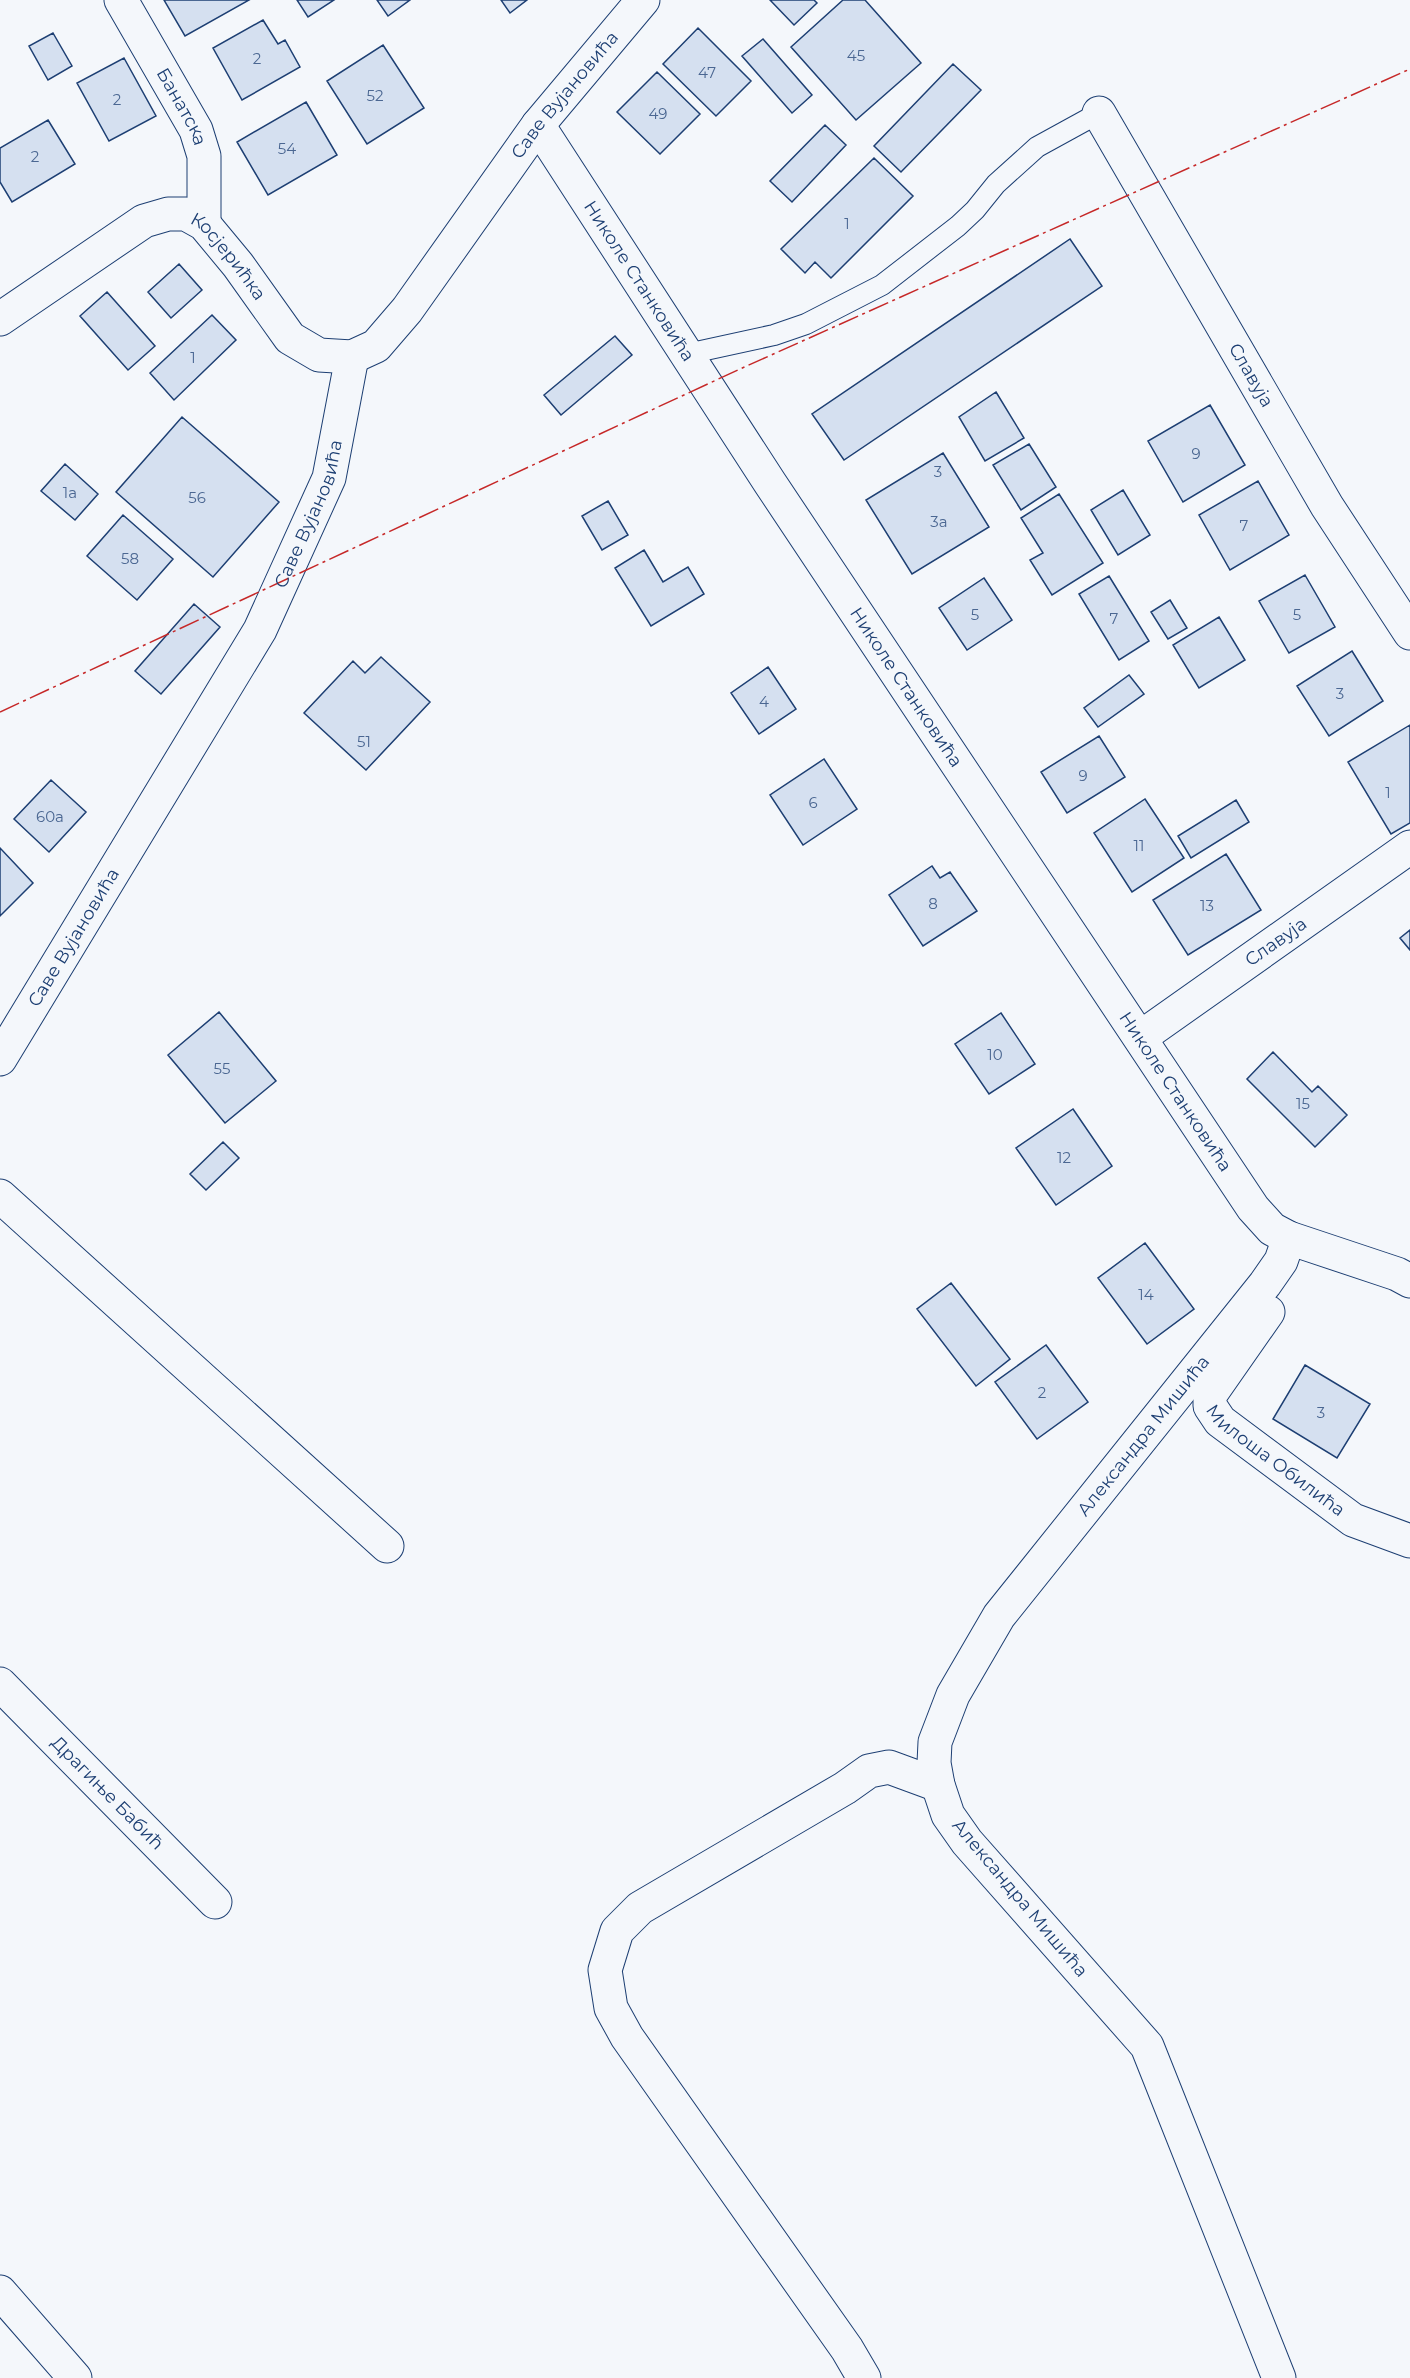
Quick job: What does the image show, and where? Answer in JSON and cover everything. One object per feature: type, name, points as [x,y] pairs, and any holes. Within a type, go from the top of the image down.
[{"type":"street","name":"Банатска","points":[[121,0],[196,130],[204,156],[204,224]]},
{"type":"street","name":"Саве Вујановића","points":[[0,1059],[260,630],[329,478],[352,357],[376,346],[407,310],[538,125],[643,0]]},
{"type":"street","name":"Славуја","points":[[1099,113],[1327,506],[1410,633]]},
{"type":"street","name":"Николе Станковића","points":[[538,125],[770,483],[1253,1208],[1272,1229],[1289,1238],[1397,1274],[1410,1281]]},
{"type":"street","name":"Косјерићка","points":[[1,317],[144,221],[168,214],[186,214],[204,224],[238,265],[290,338],[319,355],[352,357]]},
{"type":"street","name":"Славуја","points":[[1141,1037],[1410,847]]},
{"type":"street","points":[[0,1196],[387,1546]]},
{"type":"street","name":"Александра Мишића","points":[[1279,2378],[1147,2046],[967,1842],[948,1815],[938,1785],[934,1763],[935,1742],[953,1695],[999,1616],[1265,1284],[1281,1261],[1289,1238]]},
{"type":"street","name":"Милоша Обилића","points":[[1265,1284],[1273,1301],[1270,1309],[1210,1395],[1210,1407],[1220,1421],[1353,1520],[1410,1541]]},
{"type":"street","name":"Драгиње Бабић","points":[[0,1684],[215,1902]]},
{"type":"street","points":[[864,2378],[840,2340],[627,2037],[611,2008],[605,1970],[617,1931],[640,1908],[845,1788],[869,1771],[889,1767],[938,1785]]},
{"type":"street","points":[[0,2292],[75,2378]]},
{"type":"lane","points":[[687,354],[774,334],[806,324],[882,285],[958,226],[975,210],[996,184],[1038,147],[1099,113]]},
{"type":"building","points":[[164,0],[249,0],[185,36]]},
{"type":"building","points":[[297,0],[334,0],[308,17]]},
{"type":"building","points":[[377,0],[410,0],[388,16]]},
{"type":"building","points":[[501,0],[527,0],[510,13]]},
{"type":"building","points":[[770,0],[814,0],[817,3],[794,25]]},
{"type":"building","points":[[843,0],[865,0],[921,63],[856,120],[791,47]]},
{"type":"building","points":[[263,20],[278,44],[285,40],[300,67],[242,100],[213,48]]},
{"type":"building","points":[[698,28],[751,81],[716,116],[663,64]]},
{"type":"building","points":[[53,33],[72,66],[48,80],[29,46]]},
{"type":"building","points":[[763,39],[812,95],[792,113],[742,56]]},
{"type":"building","points":[[383,45],[424,108],[367,144],[327,81]]},
{"type":"building","points":[[124,58],[156,116],[109,141],[77,83]]},
{"type":"building","points":[[953,64],[981,90],[901,172],[874,146]]},
{"type":"building","points":[[657,72],[700,114],[660,154],[617,112]]},
{"type":"building","points":[[306,102],[337,155],[268,195],[237,142]]},
{"type":"building","points":[[48,120],[75,164],[12,202],[0,182],[0,148]]},
{"type":"building","points":[[825,125],[846,145],[792,202],[770,181]]},
{"type":"building","points":[[874,158],[913,196],[831,278],[815,262],[805,273],[781,249]]},
{"type":"building","points":[[1070,239],[1102,286],[844,460],[812,414]]},
{"type":"building","points":[[179,264],[202,290],[171,318],[148,292]]},
{"type":"building","points":[[107,292],[155,346],[128,370],[80,316]]},
{"type":"building","points":[[212,315],[236,340],[174,400],[150,373]]},
{"type":"building","points":[[615,336],[632,355],[561,415],[544,395]]},
{"type":"building","points":[[996,392],[1024,438],[985,461],[959,417]]},
{"type":"building","points":[[1210,405],[1245,465],[1183,502],[1148,441]]},
{"type":"building","points":[[182,417],[279,502],[213,577],[116,492]]},
{"type":"building","points":[[1029,444],[1056,487],[1021,510],[993,465]]},
{"type":"building","points":[[943,453],[989,527],[912,574],[866,500]]},
{"type":"building","points":[[65,464],[98,494],[75,520],[41,491]]},
{"type":"building","points":[[1258,481],[1289,535],[1230,570],[1199,515]]},
{"type":"building","points":[[1123,490],[1150,535],[1118,555],[1091,510]]},
{"type":"building","points":[[1059,494],[1103,563],[1052,595],[1030,560],[1043,553],[1021,518]]},
{"type":"building","points":[[608,501],[628,535],[602,550],[582,516]]},
{"type":"building","points":[[123,515],[173,559],[137,600],[87,556]]},
{"type":"building","points":[[644,550],[663,582],[688,567],[704,594],[651,626],[615,568]]},
{"type":"building","points":[[1305,575],[1335,627],[1289,653],[1259,601]]},
{"type":"building","points":[[1109,576],[1149,641],[1119,660],[1079,594]]},
{"type":"building","points":[[984,578],[1012,620],[967,650],[939,608]]},
{"type":"building","points":[[1170,600],[1187,628],[1168,639],[1151,612]]},
{"type":"building","points":[[194,604],[220,627],[161,694],[135,671]]},
{"type":"building","points":[[1219,617],[1245,660],[1199,688],[1173,645]]},
{"type":"building","points":[[1352,651],[1383,701],[1329,736],[1297,686]]},
{"type":"building","points":[[381,657],[430,702],[366,770],[304,713],[353,661],[365,673]]},
{"type":"building","points":[[768,667],[796,709],[759,734],[731,693]]},
{"type":"building","points":[[1129,675],[1144,694],[1098,727],[1084,708]]},
{"type":"building","points":[[1410,725],[1410,823],[1391,834],[1348,762]]},
{"type":"building","points":[[1099,736],[1125,777],[1067,813],[1041,772]]},
{"type":"building","points":[[824,759],[857,809],[803,845],[770,795]]},
{"type":"building","points":[[51,780],[86,812],[49,852],[14,819]]},
{"type":"building","points":[[1145,799],[1184,858],[1132,892],[1094,833]]},
{"type":"building","points":[[1236,800],[1249,822],[1191,858],[1178,836]]},
{"type":"building","points":[[0,848],[33,883],[0,916]]},
{"type":"building","points":[[1226,854],[1261,910],[1188,955],[1153,900]]},
{"type":"building","points":[[932,866],[940,878],[950,872],[977,911],[923,946],[889,895]]},
{"type":"building","points":[[1410,930],[1410,950],[1400,938]]},
{"type":"building","points":[[219,1012],[276,1081],[225,1123],[168,1055]]},
{"type":"building","points":[[1001,1013],[1035,1064],[989,1094],[955,1044]]},
{"type":"building","points":[[1273,1052],[1312,1092],[1318,1086],[1347,1115],[1315,1147],[1247,1079]]},
{"type":"building","points":[[1073,1109],[1112,1166],[1056,1205],[1016,1148]]},
{"type":"building","points":[[223,1142],[239,1158],[206,1190],[190,1174]]},
{"type":"building","points":[[1145,1243],[1194,1309],[1147,1344],[1098,1278]]},
{"type":"building","points":[[951,1283],[1010,1359],[976,1386],[917,1309]]},
{"type":"building","points":[[1046,1345],[1088,1402],[1037,1439],[995,1382]]},
{"type":"building","points":[[1305,1365],[1370,1404],[1337,1458],[1273,1419]]},
{"type":"power","points":[[0,712],[740,369],[1410,69]]}]
